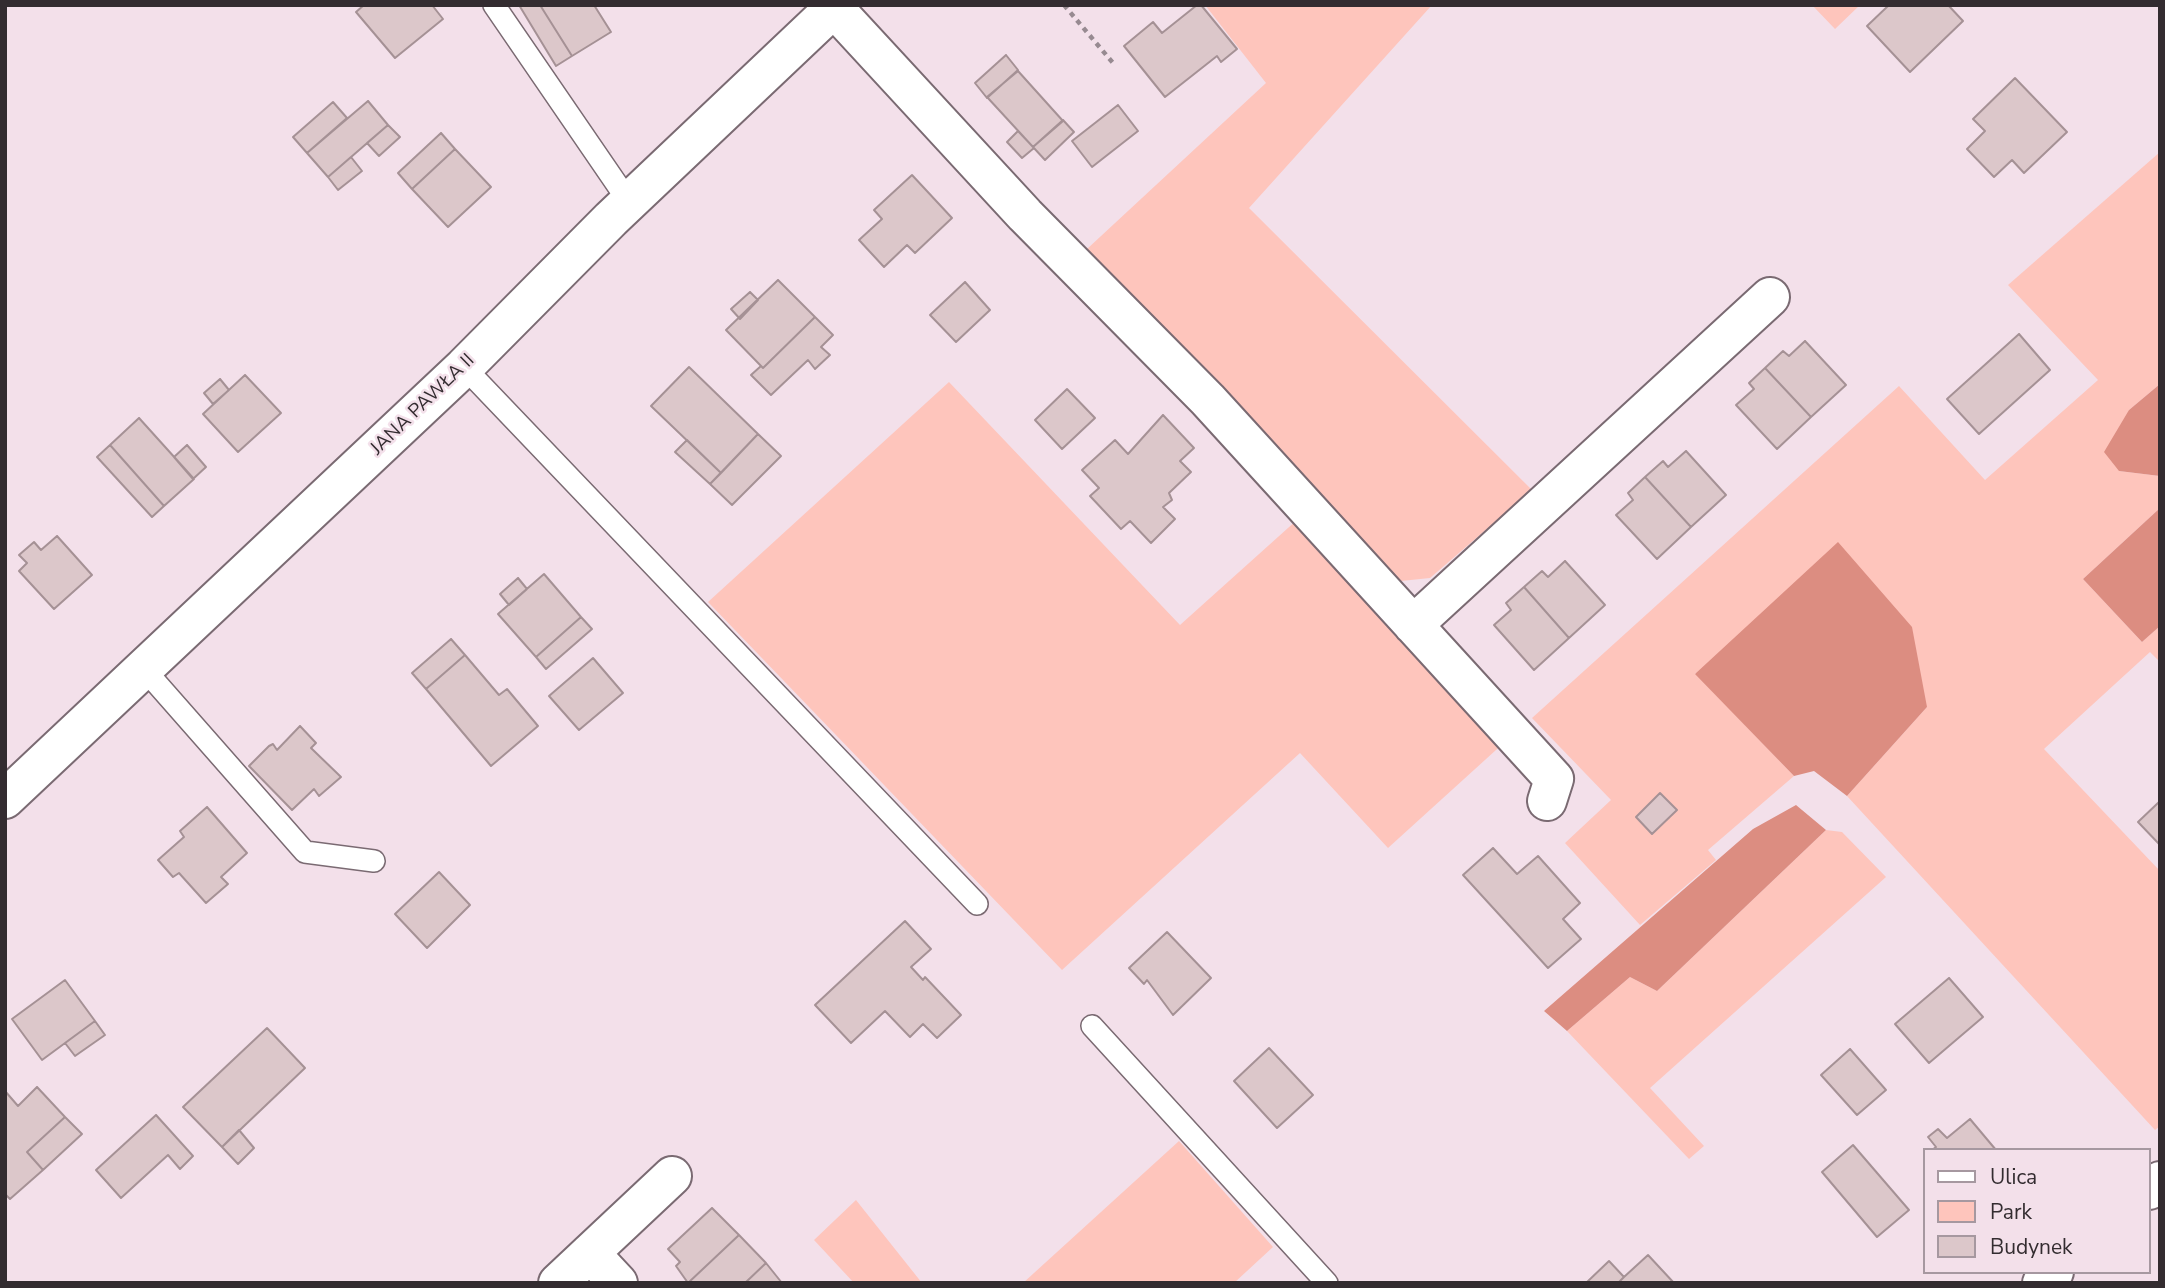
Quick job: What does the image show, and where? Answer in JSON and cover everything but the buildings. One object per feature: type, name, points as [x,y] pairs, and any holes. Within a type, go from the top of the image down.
[{"type":"street","name":"JANA PAWŁA II","points":[[5,799],[464,367],[629,202],[835,7]]},
{"type":"street","points":[[835,7],[1025,215],[1208,400],[1554,779],[1547,801]]},
{"type":"street","points":[[1413,625],[1770,297]]},
{"type":"street","points":[[558,1283],[673,1176]]},
{"type":"street","points":[[590,1253],[618,1283]]},
{"type":"lane","points":[[494,5],[629,202]]},
{"type":"lane","points":[[464,367],[977,904]]},
{"type":"lane","points":[[144,669],[305,852],[374,861]]},
{"type":"lane","points":[[1091,1026],[1327,1283]]},
{"type":"path","points":[[1064,5],[1113,63]]},
{"type":"green space","points":[[1205,5],[1432,5],[1249,208],[1532,490],[1430,578],[1401,581],[1087,249],[1266,83]]},
{"type":"green space","points":[[1812,5],[1860,5],[1835,29]]},
{"type":"green space","points":[[2160,152],[2160,384],[2129,410],[2119,471],[2160,476],[2160,508],[2083,579],[2142,642],[2160,626],[2160,662],[2150,652],[2044,749],[2160,871],[2160,1126],[2155,1130],[1847,796],[1927,707],[1695,673],[1794,776],[1708,850],[1716,860],[1640,925],[1565,843],[1611,800],[1532,718],[1899,386],[1985,480],[2098,380],[2008,285]]},
{"type":"green space","points":[[949,382],[1180,625],[1298,519],[1507,740],[1388,848],[1300,753],[1062,970],[708,602]]},
{"type":"green space","points":[[1826,830],[1842,832],[1886,877],[1650,1088],[1704,1146],[1689,1159],[1567,1031],[1630,977],[1657,991]]},
{"type":"green space","points":[[1179,1141],[1273,1247],[1234,1283],[1023,1283]]},
{"type":"green space","points":[[856,1200],[922,1283],[854,1283],[814,1240]]},
{"type":"shaded area","points":[[2160,384],[2160,476],[2119,471],[2104,452],[2129,410]]},
{"type":"shaded area","points":[[2160,508],[2160,626],[2142,642],[2083,579]]},
{"type":"shaded area","points":[[1838,542],[1912,627],[1927,707],[1847,796],[1814,771],[1794,776],[1695,674]]},
{"type":"shaded area","points":[[1796,805],[1826,830],[1657,991],[1630,977],[1567,1031],[1544,1011],[1753,829]]}]
